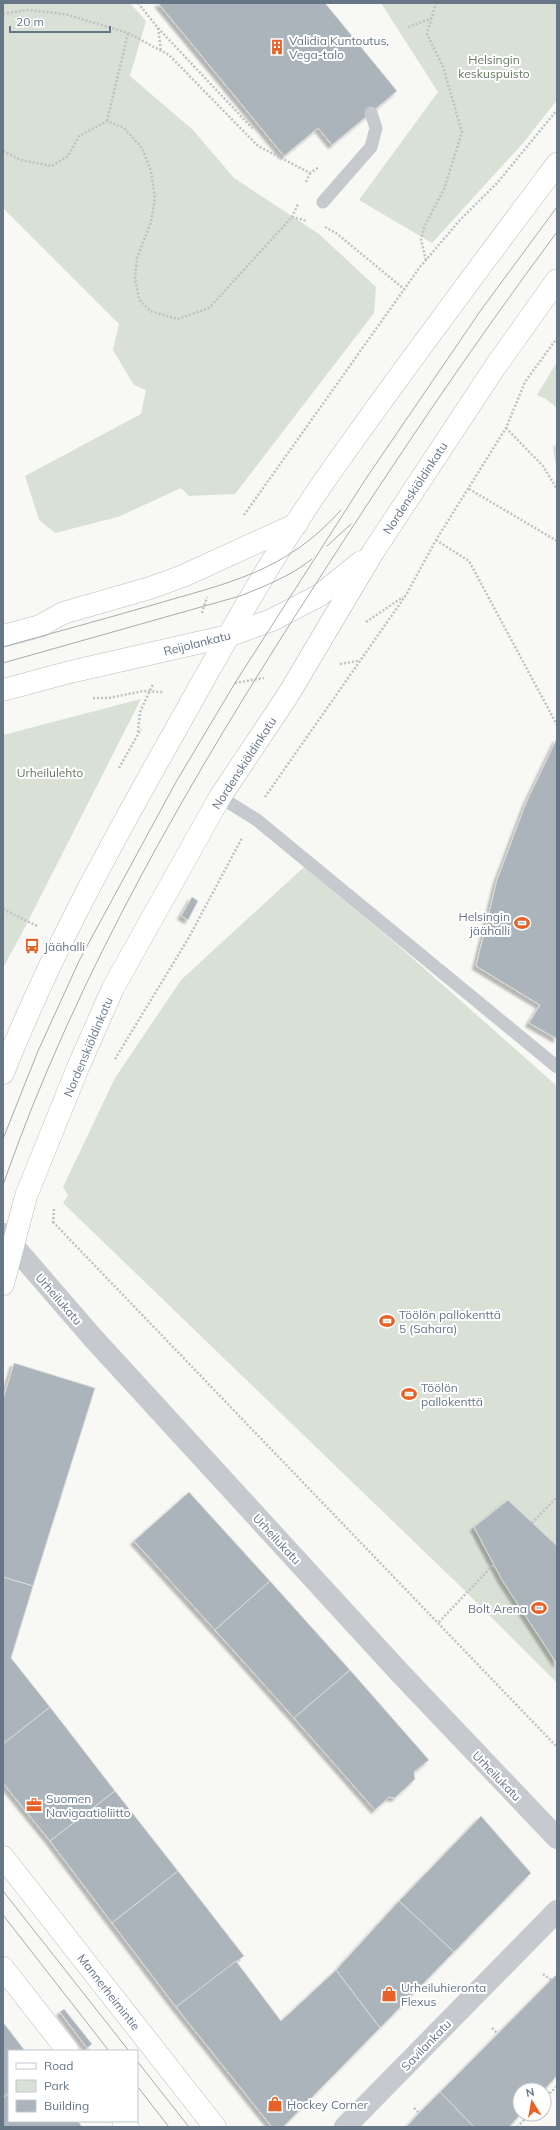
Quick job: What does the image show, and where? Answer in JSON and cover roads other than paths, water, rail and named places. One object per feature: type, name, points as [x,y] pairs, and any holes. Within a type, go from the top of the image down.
[{"type":"main road","points":[[3,1073],[56,950],[116,836],[228,636],[324,480],[458,296],[557,164]]},
{"type":"main road","name":"Nordenskiöldinkatu","points":[[3,1284],[7,1239],[79,1065],[113,988],[220,797],[288,695],[300,671],[373,552],[495,367],[557,280]]},
{"type":"main road","points":[[3,636],[40,626],[63,614],[150,588],[183,576],[297,524]]},
{"type":"main road","name":"Reijolankatu","points":[[3,690],[70,672],[228,636],[272,620],[320,594],[373,552]]},
{"type":"main road","name":"Mannerheimintie","points":[[3,1857],[215,2127]]},
{"type":"main road","points":[[3,1968],[67,2050]]},
{"type":"street","name":"Urheilukatu","points":[[7,1239],[93,1338],[393,1666],[557,1838]]},
{"type":"street","name":"Savilankatu","points":[[346,2127],[557,1911]]},
{"type":"lane","points":[[323,202],[371,147],[376,128],[371,113]]},
{"type":"lane","points":[[220,797],[253,818],[557,1067]]},
{"type":"tram line","points":[[3,1139],[38,1051],[80,959],[176,782],[235,683],[367,477],[481,310],[557,207]]},
{"type":"tram line","points":[[3,1185],[33,1106],[66,1028],[102,951],[182,802],[270,656],[373,495],[463,362],[557,232]]},
{"type":"tram line","points":[[3,647],[204,590],[253,573],[276,562],[298,548],[320,531],[341,510]]},
{"type":"tram line","points":[[327,546],[351,524]]},
{"type":"tram line","points":[[3,663],[240,596],[287,576],[312,559]]},
{"type":"tram line","points":[[3,1891],[128,2050]]},
{"type":"tram line","points":[[3,1915],[108,2050]]},
{"type":"tram line","points":[[138,2062],[189,2127]]},
{"type":"tram line","points":[[138,2087],[169,2127]]},
{"type":"place","name":"Validia Kuntoutus, Vega-talo","points":[[277,47]]},
{"type":"place","name":"Helsingin jäähalli","points":[[522,923]]},
{"type":"place","name":"Jäähalli","points":[[32,946]]},
{"type":"place","name":"Töölön pallokenttä 5 (Sahara)","points":[[387,1321]]},
{"type":"place","name":"Töölön pallokenttä","points":[[409,1394]]},
{"type":"place","name":"Bolt Arena","points":[[539,1608]]},
{"type":"place","name":"Suomen Navigaatioliitto","points":[[34,1805]]},
{"type":"place","name":"Urheiluhieronta Flexus","points":[[389,1994]]},
{"type":"place","name":"Hockey Corner","points":[[275,2104]]},
{"type":"park label","name":"Helsingin keskuspuisto","points":[[494,66]]},
{"type":"park label","name":"Urheilulehto","points":[[50,772]]}]
